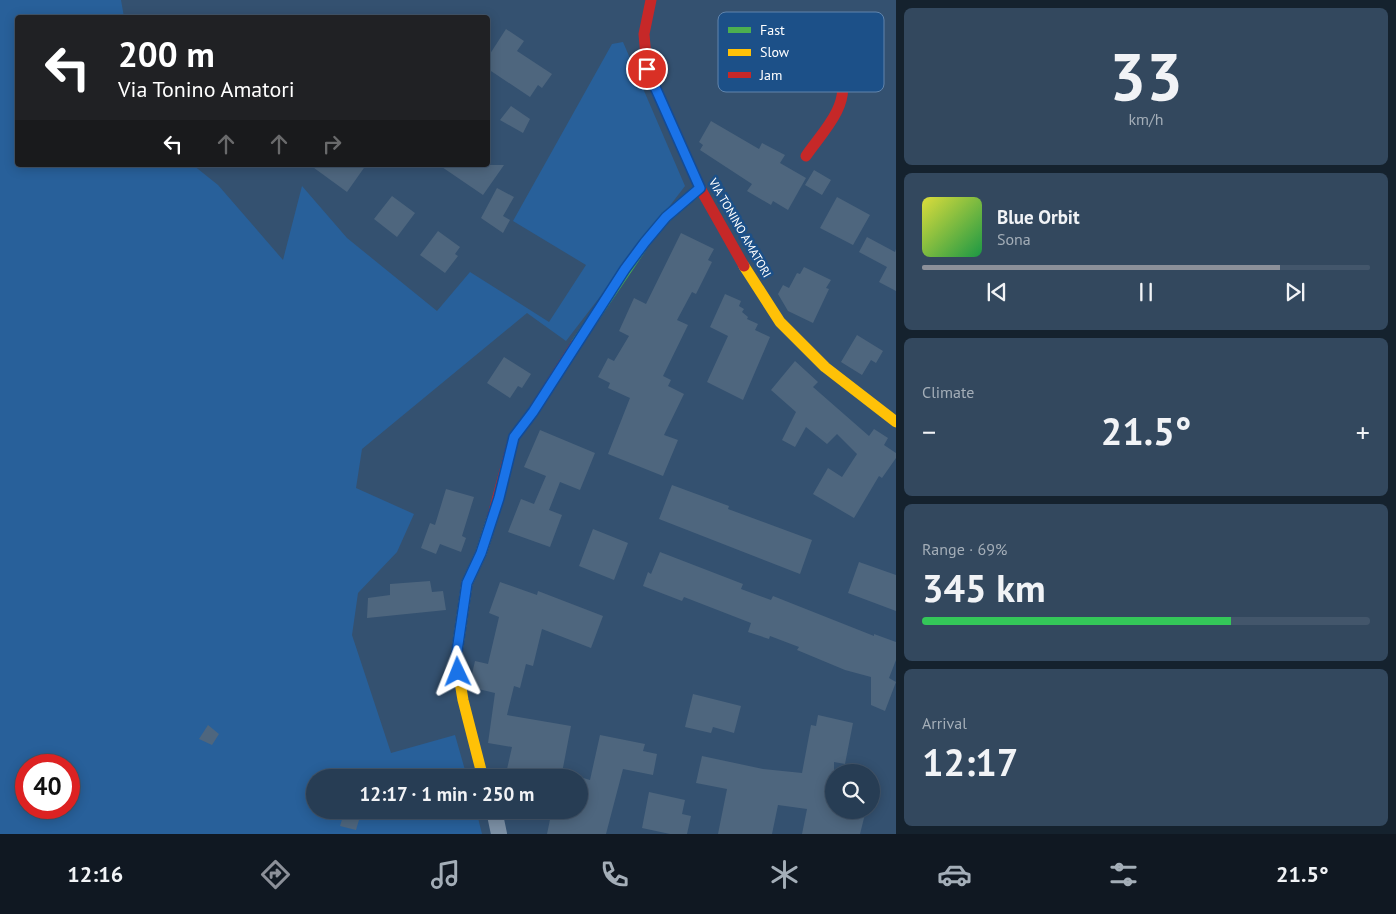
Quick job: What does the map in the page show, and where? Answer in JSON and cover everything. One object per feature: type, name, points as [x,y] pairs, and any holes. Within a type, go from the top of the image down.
[{"type":"street","name":"VIA TONINO AMATORI","points":[[651,0],[644,26],[644,52],[647,69],[700,188],[749,274],[780,322],[825,368],[896,422]]},
{"type":"street","points":[[806,156],[822,135],[844,92]]},
{"type":"street","points":[[481,769],[462,700],[456,658],[467,583],[481,553],[499,498],[514,437],[533,412],[625,269],[645,242],[666,217],[700,188]]},
{"type":"street","points":[[496,819],[499,834]]},
{"type":"shaded area","points":[[0,0],[121,0],[124,15],[15,15],[15,167],[196,167],[218,185],[283,260],[302,186],[347,238],[437,311],[470,272],[549,322],[586,265],[513,221],[612,44],[623,42],[685,186],[566,341],[527,313],[362,449],[356,488],[414,514],[397,552],[358,593],[352,635],[391,753],[455,735],[465,769],[306,769],[306,819],[478,819],[482,834],[0,834]]},
{"type":"building","points":[[506,29],[524,41],[517,51],[552,74],[542,88],[538,85],[530,97],[490,70],[490,54]]},
{"type":"building","points":[[511,106],[530,119],[523,133],[500,120]]},
{"type":"building","points":[[711,121],[759,149],[762,143],[785,155],[780,163],[806,178],[788,210],[773,201],[771,205],[747,191],[752,184],[700,150],[703,145],[699,142]]},
{"type":"building","points":[[490,165],[504,165],[483,195],[442,167],[490,167]]},
{"type":"building","points":[[313,167],[365,167],[347,192]]},
{"type":"building","points":[[814,170],[831,180],[822,195],[805,185]]},
{"type":"building","points":[[497,188],[514,197],[503,216],[510,220],[503,233],[481,218]]},
{"type":"building","points":[[392,196],[415,213],[397,237],[374,219]]},
{"type":"building","points":[[837,197],[870,215],[853,245],[820,228]]},
{"type":"building","points":[[438,231],[460,247],[455,254],[458,256],[445,273],[420,255]]},
{"type":"building","points":[[681,233],[714,249],[708,260],[712,262],[696,294],[692,292],[677,320],[688,325],[663,376],[671,380],[668,386],[684,394],[664,435],[678,440],[663,476],[608,454],[630,398],[608,388],[610,383],[598,377],[608,358],[614,361],[629,336],[619,331],[634,298],[646,304]]},
{"type":"building","points":[[867,237],[895,252],[896,249],[896,291],[879,282],[887,267],[859,252]]},
{"type":"building","points":[[804,267],[831,280],[826,288],[829,289],[813,323],[788,311],[778,294],[783,285],[789,288],[797,273],[800,274]]},
{"type":"building","points":[[725,294],[741,301],[739,306],[744,309],[742,312],[748,317],[747,319],[758,324],[755,330],[770,337],[743,400],[707,382],[728,336],[710,327]]},
{"type":"building","points":[[857,335],[883,351],[876,363],[871,360],[862,375],[841,362]]},
{"type":"building","points":[[504,357],[531,374],[522,388],[518,386],[510,398],[487,383]]},
{"type":"building","points":[[795,361],[818,382],[813,387],[869,436],[874,429],[888,438],[884,445],[896,453],[896,458],[882,478],[879,476],[854,518],[813,494],[828,468],[842,477],[857,454],[837,434],[827,444],[806,427],[795,447],[782,440],[796,412],[771,390]]},
{"type":"building","points":[[540,430],[595,453],[580,490],[560,482],[549,510],[562,515],[550,547],[508,532],[521,499],[534,504],[546,476],[524,467]]},
{"type":"building","points":[[672,485],[729,506],[728,509],[812,540],[800,574],[659,519]]},
{"type":"building","points":[[446,489],[474,497],[462,536],[466,538],[461,552],[440,544],[436,554],[421,548],[430,523],[435,525]]},
{"type":"building","points":[[593,529],[628,543],[614,580],[579,566]]},
{"type":"building","points":[[660,552],[743,584],[741,589],[771,600],[773,596],[874,636],[874,634],[896,642],[896,660],[889,678],[896,682],[885,711],[871,705],[871,677],[845,670],[797,650],[799,647],[770,636],[769,639],[748,632],[751,623],[684,597],[682,601],[643,586],[648,572],[651,574]]},
{"type":"building","points":[[859,562],[896,575],[896,611],[848,593]]},
{"type":"building","points":[[430,581],[432,592],[443,591],[446,610],[367,618],[368,598],[390,595],[390,584]]},
{"type":"building","points":[[500,582],[537,595],[538,591],[603,616],[591,648],[542,629],[533,666],[526,664],[520,688],[514,686],[507,715],[571,726],[563,769],[507,769],[512,747],[488,743],[495,693],[474,688],[472,674],[475,661],[488,664],[499,617],[489,613]]},
{"type":"building","points":[[693,694],[741,706],[734,733],[713,727],[711,733],[685,727]]},
{"type":"building","points":[[818,715],[853,723],[845,764],[834,762],[834,764],[825,764],[825,819],[864,819],[860,834],[802,834],[807,809],[778,805],[772,834],[718,834],[727,789],[696,783],[702,756],[763,769],[802,773],[811,725],[816,726]]},
{"type":"building","points":[[208,725],[219,734],[212,745],[199,739]]},
{"type":"building","points":[[600,735],[645,744],[643,751],[657,754],[653,775],[623,769],[606,834],[547,834],[550,819],[588,819],[588,779],[590,780]]},
{"type":"building","points":[[649,792],[685,800],[682,814],[691,816],[687,834],[670,834],[642,828]]},
{"type":"building","points":[[342,819],[359,819],[356,830],[340,826]]},
{"type":"traffic: fast","points":[[576,344],[645,242],[666,217],[700,188]]},
{"type":"traffic: slow","points":[[744,266],[780,322],[825,367],[896,422]]},
{"type":"traffic: slow","points":[[481,769],[463,700],[456,658],[467,583],[481,553],[492,519]]},
{"type":"traffic: jam","points":[[651,0],[644,34],[647,69],[700,188],[744,266]]},
{"type":"traffic: jam","points":[[806,156],[826,130],[838,110],[842,92]]},
{"type":"traffic: jam","points":[[492,519],[514,437],[533,412],[576,344]]},
{"type":"route","points":[[458,672],[456,658],[467,583],[481,553],[499,498],[506,462],[514,437],[533,412],[625,269],[645,242],[666,217],[700,188],[647,69]]}]
